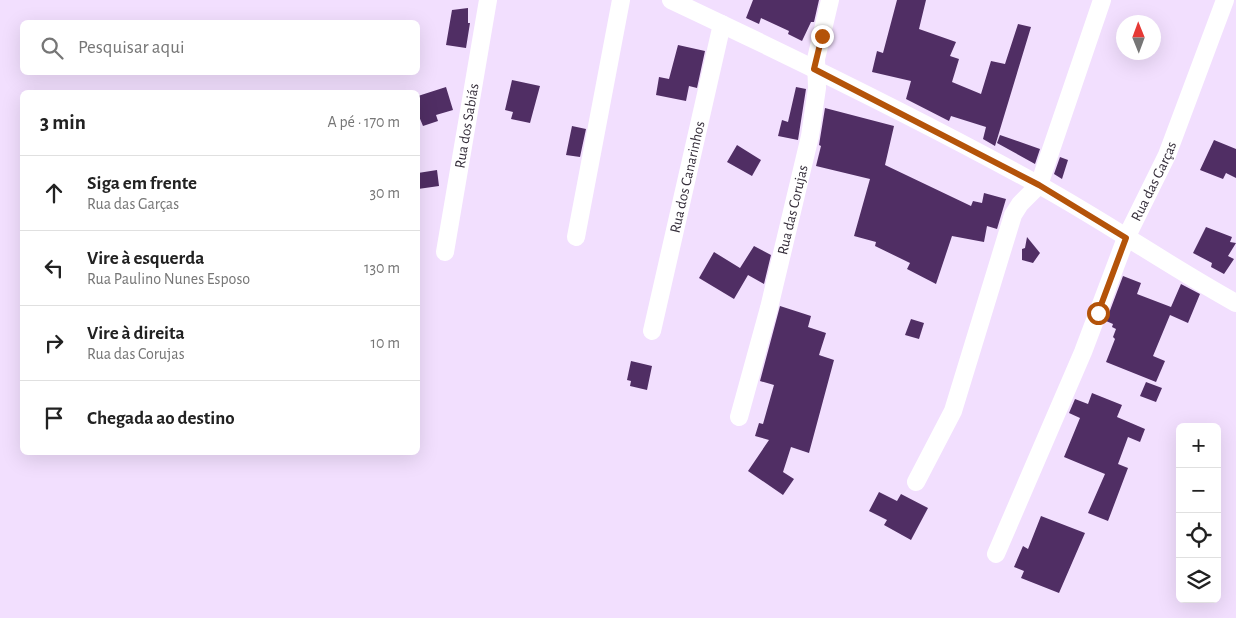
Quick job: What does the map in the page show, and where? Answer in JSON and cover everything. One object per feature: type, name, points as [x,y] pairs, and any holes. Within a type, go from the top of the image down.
[{"type":"street","name":"Rua dos Sabiás","points":[[445,252],[488,0]]},
{"type":"street","points":[[576,237],[621,0]]},
{"type":"street","points":[[671,0],[814,69],[1039,185],[1236,304]]},
{"type":"street","name":"Rua das Corujas","points":[[739,417],[770,308],[810,136],[816,88],[814,69],[830,0]]},
{"type":"street","points":[[916,482],[953,410],[1013,215],[1020,204],[1039,185],[1102,0]]},
{"type":"street","name":"Rua das Garças","points":[[996,554],[1083,352],[1126,238],[1167,155],[1208,50],[1225,0]]},
{"type":"street","name":"Rua dos Canarinhos","points":[[652,331],[722,24]]},
{"type":"building","points":[[753,0],[819,0],[814,22],[811,22],[802,41],[788,34],[789,31],[761,18],[759,24],[746,18]]},
{"type":"building","points":[[897,0],[926,0],[919,29],[956,42],[950,56],[959,59],[952,82],[981,94],[991,61],[1005,64],[1018,24],[1031,27],[995,146],[983,139],[986,127],[951,116],[949,121],[906,99],[911,81],[872,72],[877,51],[883,53]]},
{"type":"building","points":[[468,8],[468,23],[470,23],[466,48],[446,45],[452,10]]},
{"type":"building","points":[[678,45],[705,51],[697,88],[689,86],[686,101],[656,95],[659,77],[669,79]]},
{"type":"building","points":[[512,80],[540,86],[530,123],[511,119],[513,112],[505,110]]},
{"type":"building","points":[[446,87],[453,110],[436,115],[438,121],[423,126],[420,119],[420,95]]},
{"type":"building","points":[[796,87],[806,89],[798,140],[778,136],[782,120],[788,122]]},
{"type":"building","points":[[825,108],[894,126],[885,165],[971,206],[973,201],[982,203],[984,193],[1006,199],[997,229],[987,226],[984,242],[952,236],[936,284],[907,269],[910,263],[875,246],[876,242],[854,236],[870,179],[816,166],[821,146],[819,145]]},
{"type":"building","points":[[572,126],[586,129],[580,157],[566,155]]},
{"type":"building","points":[[1000,135],[1040,149],[1035,164],[997,143]]},
{"type":"building","points":[[1214,140],[1236,149],[1236,178],[1226,173],[1223,179],[1200,170]]},
{"type":"building","points":[[737,145],[761,160],[752,176],[727,162]]},
{"type":"building","points":[[1060,157],[1068,160],[1062,179],[1054,174]]},
{"type":"building","points":[[437,170],[439,186],[420,189],[420,173]]},
{"type":"building","points":[[1206,227],[1232,237],[1230,242],[1236,243],[1228,256],[1234,259],[1224,274],[1211,267],[1212,263],[1193,253]]},
{"type":"building","points":[[1027,237],[1040,253],[1033,263],[1022,260],[1022,249],[1025,248]]},
{"type":"building","points":[[754,246],[771,255],[764,284],[748,275],[734,299],[699,278],[714,252],[740,268]]},
{"type":"building","points":[[1123,276],[1141,283],[1137,294],[1171,307],[1181,284],[1200,294],[1188,323],[1170,315],[1153,356],[1165,361],[1156,382],[1106,362],[1115,339],[1113,337],[1116,329],[1112,327],[1113,324],[1106,321]]},
{"type":"building","points":[[780,306],[811,316],[808,327],[826,333],[819,355],[834,360],[809,453],[791,447],[783,472],[794,479],[783,495],[748,471],[769,440],[755,436],[759,423],[763,424],[774,385],[760,381]]},
{"type":"building","points":[[911,319],[924,323],[919,339],[905,335]]},
{"type":"building","points":[[631,361],[652,366],[647,390],[630,386],[631,381],[627,380]]},
{"type":"building","points":[[1146,382],[1162,388],[1156,402],[1140,396]]},
{"type":"building","points":[[1092,393],[1122,405],[1117,417],[1145,429],[1140,442],[1128,437],[1118,464],[1128,468],[1108,521],[1088,513],[1105,474],[1064,457],[1080,418],[1069,413],[1075,399],[1088,404]]},
{"type":"building","points":[[879,492],[897,501],[901,494],[928,508],[911,540],[884,525],[887,520],[869,511]]},
{"type":"building","points":[[1041,516],[1085,533],[1059,593],[1021,578],[1024,571],[1014,567],[1023,546],[1028,549]]},
{"type":"route","points":[[822,36],[814,69],[1039,185],[1126,238],[1113,278],[1098,313]]}]
